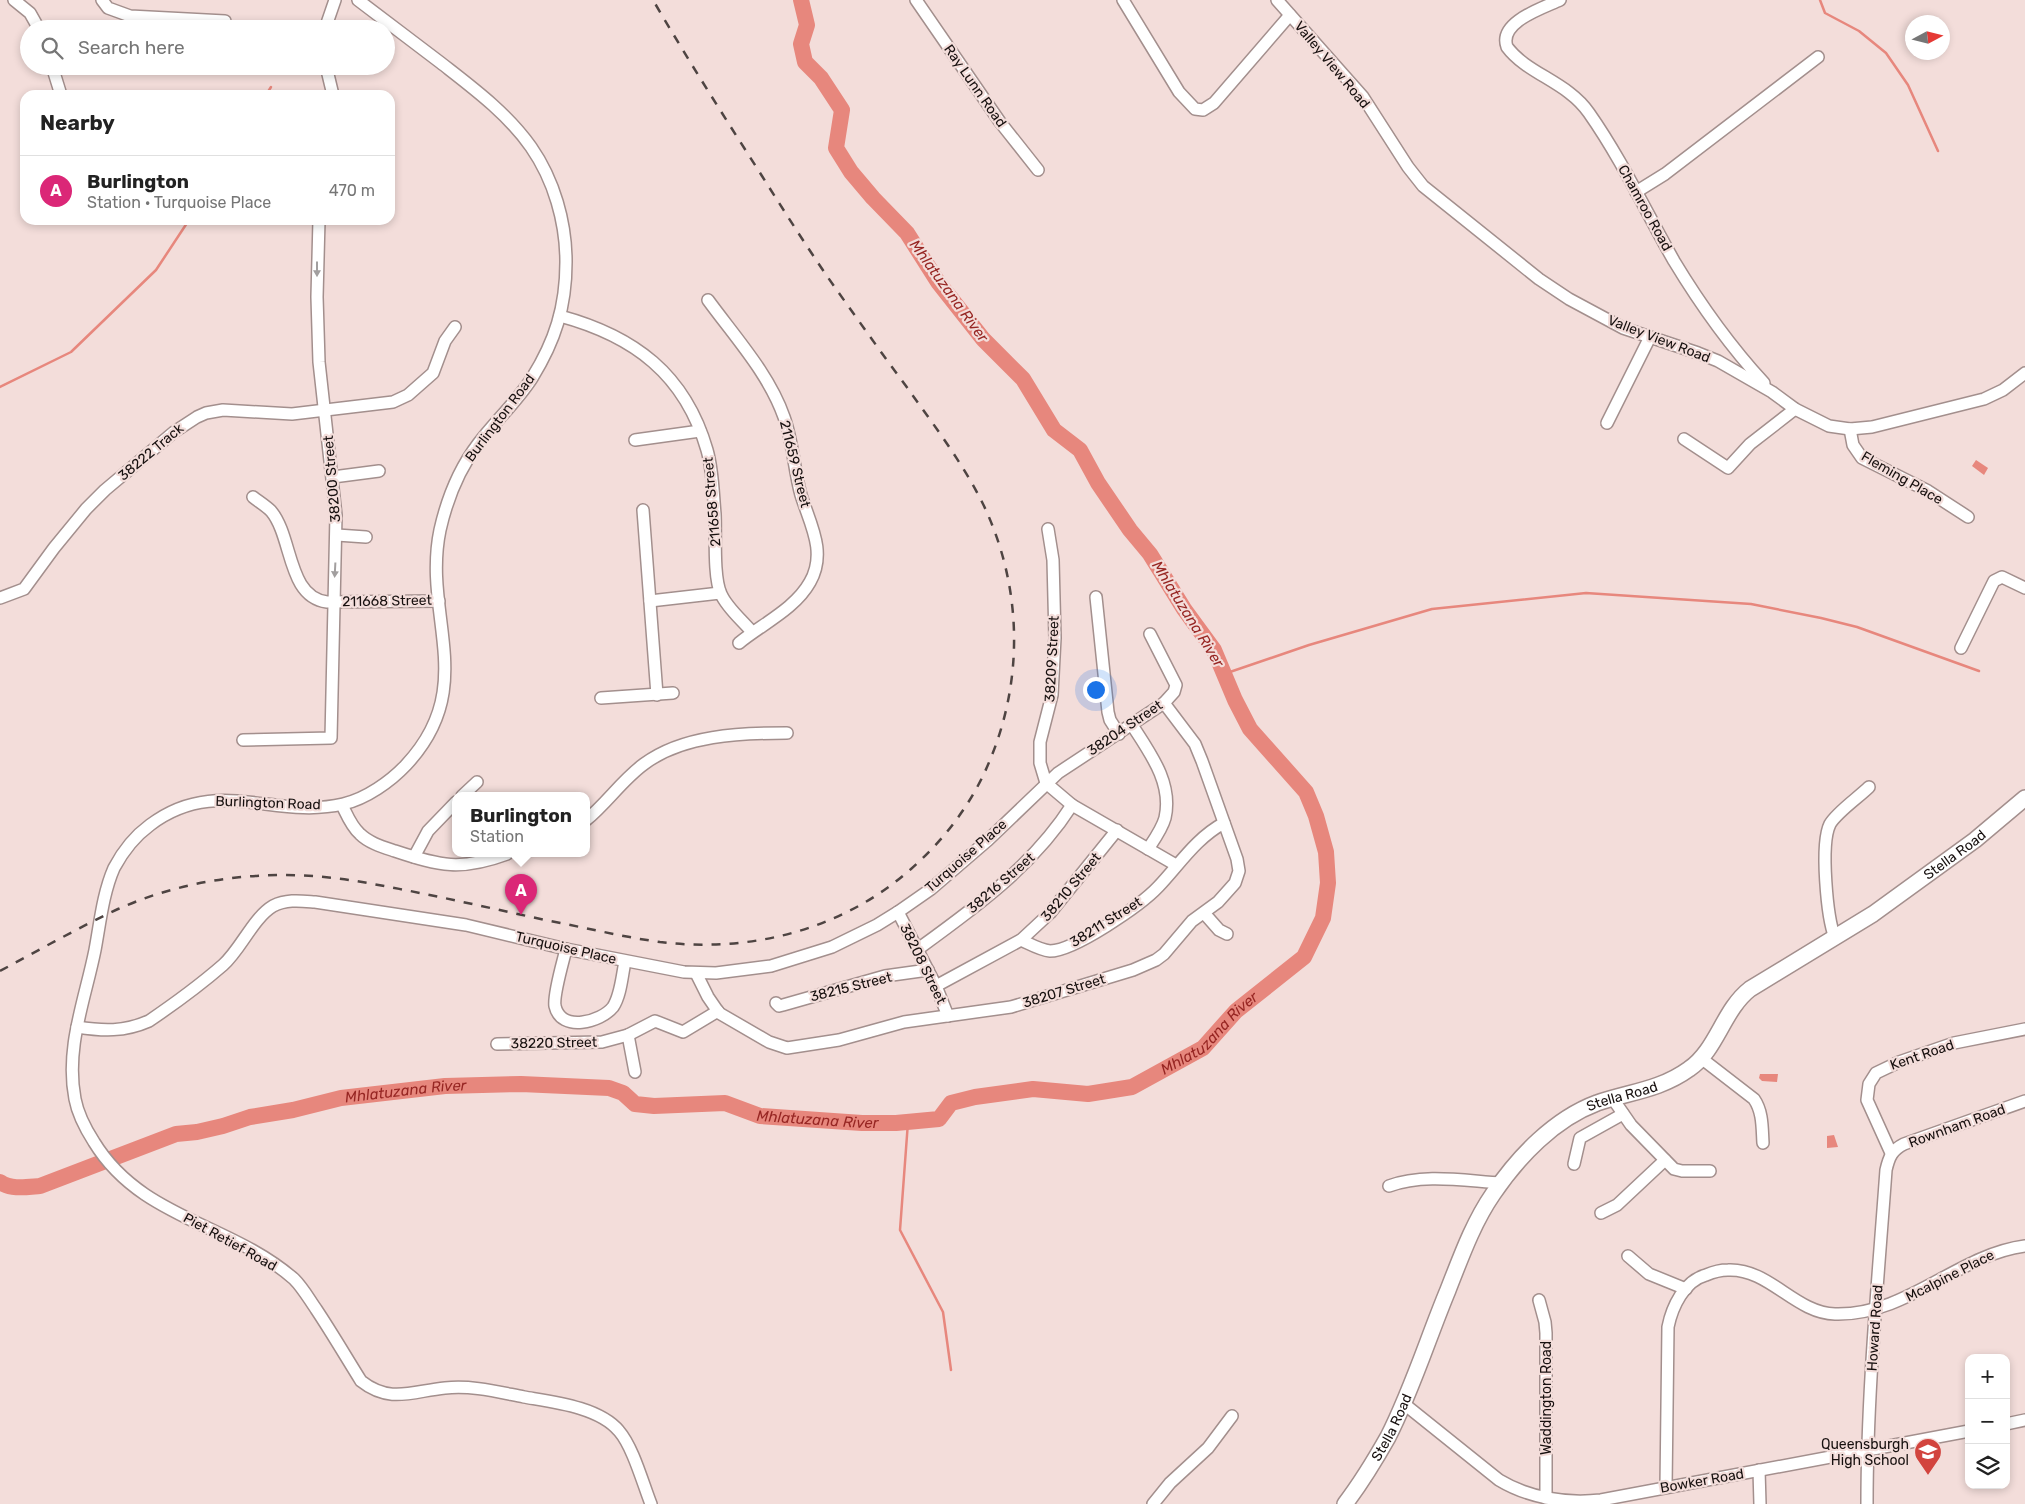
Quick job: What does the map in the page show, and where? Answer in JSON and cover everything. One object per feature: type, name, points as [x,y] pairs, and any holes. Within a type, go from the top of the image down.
[{"type":"main road","name":"Stella Road","points":[[1345,1504],[1374,1462],[1388,1437],[1468,1241],[1484,1210],[1502,1183],[1525,1155],[1559,1124],[1587,1107],[1642,1092],[1664,1083],[1689,1069],[1701,1058],[1742,995],[1762,980],[1873,914],[2018,812],[2025,798]]},
{"type":"street","points":[[14,0],[30,13],[34,20]]},
{"type":"street","points":[[102,0],[108,8],[130,16],[206,20]]},
{"type":"street","points":[[328,20],[335,0]]},
{"type":"street","name":"Burlington Road","points":[[358,0],[384,20]]},
{"type":"street","name":"Ray Lunn Road","points":[[916,0],[1000,122],[1038,170]]},
{"type":"street","points":[[1124,0],[1179,92],[1195,109],[1202,110],[1214,103],[1290,15]]},
{"type":"street","name":"Valley View Road","points":[[1277,0],[1363,97],[1408,168],[1423,186],[1539,279],[1596,315],[1623,328],[1718,361],[1772,392],[1795,409],[1829,426],[1850,429],[1872,427],[1984,399],[2003,390],[2025,373]]},
{"type":"street","name":"Chamroo Road","points":[[1560,0],[1525,16],[1512,25],[1506,39],[1511,52],[1569,91],[1583,105],[1636,192],[1688,284],[1737,351],[1772,392]]},
{"type":"street","name":"Burlington Road","points":[[180,807],[218,800],[321,807],[342,804],[373,791],[389,780],[404,768],[421,747],[430,732],[441,706],[445,686],[446,663],[439,601],[437,545],[445,509],[457,479],[479,443],[511,407],[527,385],[551,345],[560,316],[566,278],[565,235],[554,192],[545,170],[530,146],[507,118],[468,84],[395,28]]},
{"type":"street","points":[[1636,192],[1665,174],[1818,57]]},
{"type":"street","points":[[55,75],[59,90]]},
{"type":"street","points":[[328,75],[332,90]]},
{"type":"street","name":"38200 Street","points":[[242,740],[330,738],[337,535],[333,478],[317,332],[318,225]]},
{"type":"street","name":"211659 Street","points":[[708,300],[762,376],[784,416],[802,496],[817,544],[815,569],[811,581],[804,592],[738,643]]},
{"type":"street","name":"211658 Street","points":[[560,316],[604,331],[626,341],[649,357],[675,384],[690,407],[700,431],[710,467],[720,593]]},
{"type":"street","name":"38222 Track","points":[[0,598],[24,589],[86,509],[105,490],[187,422],[206,413],[223,410],[292,414],[393,402],[402,399],[433,373],[445,341],[454,327]]},
{"type":"street","points":[[1607,423],[1650,337]]},
{"type":"street","points":[[1684,440],[1728,468],[1750,444],[1795,409]]},
{"type":"street","name":"Fleming Place","points":[[1850,429],[1853,445],[1862,458],[1928,491],[1968,517]]},
{"type":"street","points":[[635,440],[700,431]]},
{"type":"street","points":[[333,478],[379,471]]},
{"type":"street","name":"211668 Street","points":[[253,496],[271,512],[297,576],[307,594],[319,601],[439,601]]},
{"type":"street","points":[[644,510],[657,695]]},
{"type":"street","name":"38209 Street","points":[[1046,784],[1040,763],[1040,742],[1052,695],[1054,638],[1053,560],[1048,529]]},
{"type":"street","points":[[337,535],[366,537]]},
{"type":"street","points":[[1961,648],[1994,581],[2002,577],[2025,588]]},
{"type":"street","points":[[650,601],[708,596],[720,593],[752,632]]},
{"type":"street","points":[[1096,597],[1108,712],[1110,720],[1119,734]]},
{"type":"street","name":"38204 Street","points":[[1046,784],[1074,762],[1164,703],[1174,692],[1176,684],[1150,634]]},
{"type":"street","points":[[601,698],[673,693]]},
{"type":"street","name":"38207 Street","points":[[696,973],[708,997],[718,1011],[726,1018],[769,1042],[787,1048],[839,1040],[904,1022],[1026,1004],[1141,967],[1164,954],[1192,921],[1224,896],[1238,877],[1238,865],[1195,744],[1164,703]]},
{"type":"street","points":[[1132,725],[1153,757],[1164,785],[1166,810],[1164,820],[1148,849]]},
{"type":"street","points":[[590,816],[644,764],[660,754],[683,745],[710,738],[787,733]]},
{"type":"street","points":[[466,792],[477,782]]},
{"type":"street","points":[[1046,784],[1072,805],[1176,865]]},
{"type":"street","name":"Turquoise Place","points":[[77,1026],[117,1030],[149,1021],[224,965],[265,912],[284,902],[315,902],[458,923],[625,962],[696,973],[758,969],[811,954],[855,936],[898,912],[931,888],[988,840],[1046,784]]},
{"type":"street","points":[[1835,938],[1831,926],[1828,900],[1827,833],[1832,821],[1869,787]]},
{"type":"street","points":[[342,804],[353,826],[360,834],[384,847],[440,865],[455,866],[499,857]]},
{"type":"street","name":"38216 Street","points":[[918,949],[967,914],[1017,872],[1040,848],[1072,805]]},
{"type":"street","points":[[414,857],[428,831],[452,806]]},
{"type":"street","name":"Piet Retief Road","points":[[180,807],[159,819],[135,838],[124,851],[113,870],[106,891],[92,967],[72,1049],[72,1073],[77,1107],[97,1147],[118,1174],[157,1204],[254,1252],[299,1283],[361,1381],[370,1388],[396,1395],[464,1387],[546,1400],[596,1414],[613,1424],[623,1436],[651,1504]]},
{"type":"street","name":"38211 Street","points":[[1021,940],[1046,950],[1058,950],[1071,945],[1132,909],[1158,887],[1176,865],[1210,832],[1224,823]]},
{"type":"street","name":"38210 Street","points":[[936,986],[1021,940],[1050,913],[1117,830]]},
{"type":"street","name":"38208 Street","points":[[898,912],[936,986],[948,1016]]},
{"type":"street","points":[[1204,913],[1219,930],[1227,934]]},
{"type":"street","points":[[566,949],[554,1002],[559,1015],[567,1020],[587,1022],[613,1007],[625,962]]},
{"type":"street","name":"38215 Street","points":[[776,1003],[779,1006],[886,976],[928,970]]},
{"type":"street","name":"38220 Street","points":[[497,1044],[602,1042],[628,1035],[655,1021],[684,1032],[718,1011]]},
{"type":"street","name":"Kent Road","points":[[1891,1153],[1867,1100],[1869,1084],[1876,1073],[1899,1062],[1954,1044],[2025,1029]]},
{"type":"street","points":[[628,1035],[635,1072]]},
{"type":"street","points":[[1701,1058],[1754,1099],[1758,1105],[1761,1118],[1763,1144]]},
{"type":"street","points":[[1613,1099],[1631,1125],[1677,1170],[1710,1171]]},
{"type":"street","name":"Rownham Road","points":[[1891,1153],[1904,1144],[2025,1101]]},
{"type":"street","points":[[1574,1164],[1580,1138],[1623,1114]]},
{"type":"street","name":"Howard Road","points":[[1867,1504],[1867,1450],[1876,1309],[1886,1170],[1891,1153]]},
{"type":"street","points":[[1601,1213],[1617,1205],[1665,1160]]},
{"type":"street","points":[[1389,1186],[1404,1180],[1422,1179],[1502,1183]]},
{"type":"street","name":"Mcalpine Place","points":[[1686,1289],[1700,1276],[1722,1270],[1736,1270],[1758,1278],[1818,1312],[1840,1314],[1876,1309],[1913,1295],[1998,1251],[2025,1246]]},
{"type":"street","points":[[1628,1256],[1649,1274],[1686,1289],[1673,1308],[1668,1327],[1666,1487]]},
{"type":"street","name":"Waddington Road","points":[[1539,1300],[1546,1333],[1546,1498]]},
{"type":"street","name":"Bowker Road","points":[[1403,1404],[1498,1480],[1520,1492],[1546,1498],[1590,1501],[1965,1432]]},
{"type":"street","points":[[1153,1504],[1174,1480],[1208,1448],[1232,1416]]},
{"type":"street","points":[[2010,1423],[2025,1420]]},
{"type":"street","points":[[1759,1470],[1760,1504]]},
{"type":"street","points":[[1520,1492],[1520,1504]]},
{"type":"shaded area","points":[[1976,460],[1988,468],[1984,475],[1972,466]]},
{"type":"shaded area","points":[[1760,1074],[1778,1074],[1777,1082],[1762,1081],[1759,1078]]},
{"type":"shaded area","points":[[1834,1135],[1838,1147],[1827,1148],[1827,1136]]},
{"type":"waterway","name":"Mhlatuzana River","points":[[0,1182],[14,1187],[40,1186],[176,1134],[197,1132],[250,1117],[293,1110],[341,1098],[445,1086],[521,1084],[609,1088],[623,1093],[635,1104],[654,1106],[725,1103],[760,1116],[862,1123],[896,1123],[939,1119],[951,1103],[975,1097],[1033,1089],[1088,1094],[1132,1087],[1203,1048],[1236,1011],[1304,957],[1323,918],[1328,883],[1326,852],[1316,816],[1306,792],[1250,729],[1235,700],[1214,650],[1184,609],[1150,554],[1130,530],[1098,483],[1080,450],[1054,430],[1023,379],[983,339],[938,282],[907,233],[851,172],[836,148],[842,110],[821,78],[805,62],[801,44],[807,25],[801,0]]},
{"type":"waterway","points":[[1820,0],[1825,13],[1859,31],[1886,53],[1908,85],[1938,151]]},
{"type":"waterway","points":[[0,387],[71,352],[156,270],[186,225]]},
{"type":"waterway","points":[[1224,674],[1309,645],[1432,609],[1586,593],[1751,604],[1857,627],[1979,671]]},
{"type":"waterway","points":[[908,1122],[900,1230],[943,1312],[951,1370]]},
{"type":"railway","points":[[0,971],[103,916],[146,898],[205,882],[265,875],[326,877],[356,881],[660,942],[694,945],[728,944],[761,940],[825,922],[855,908],[884,890],[911,869],[957,819],[975,791],[990,760],[1001,729],[1009,697],[1014,633],[1012,600],[1006,568],[997,537],[976,490],[957,459],[807,247],[653,0]]},
{"type":"place","name":"Burlington","points":[[521,915]]},
{"type":"place","name":"Queensburgh High School","points":[[1928,1476]]}]
